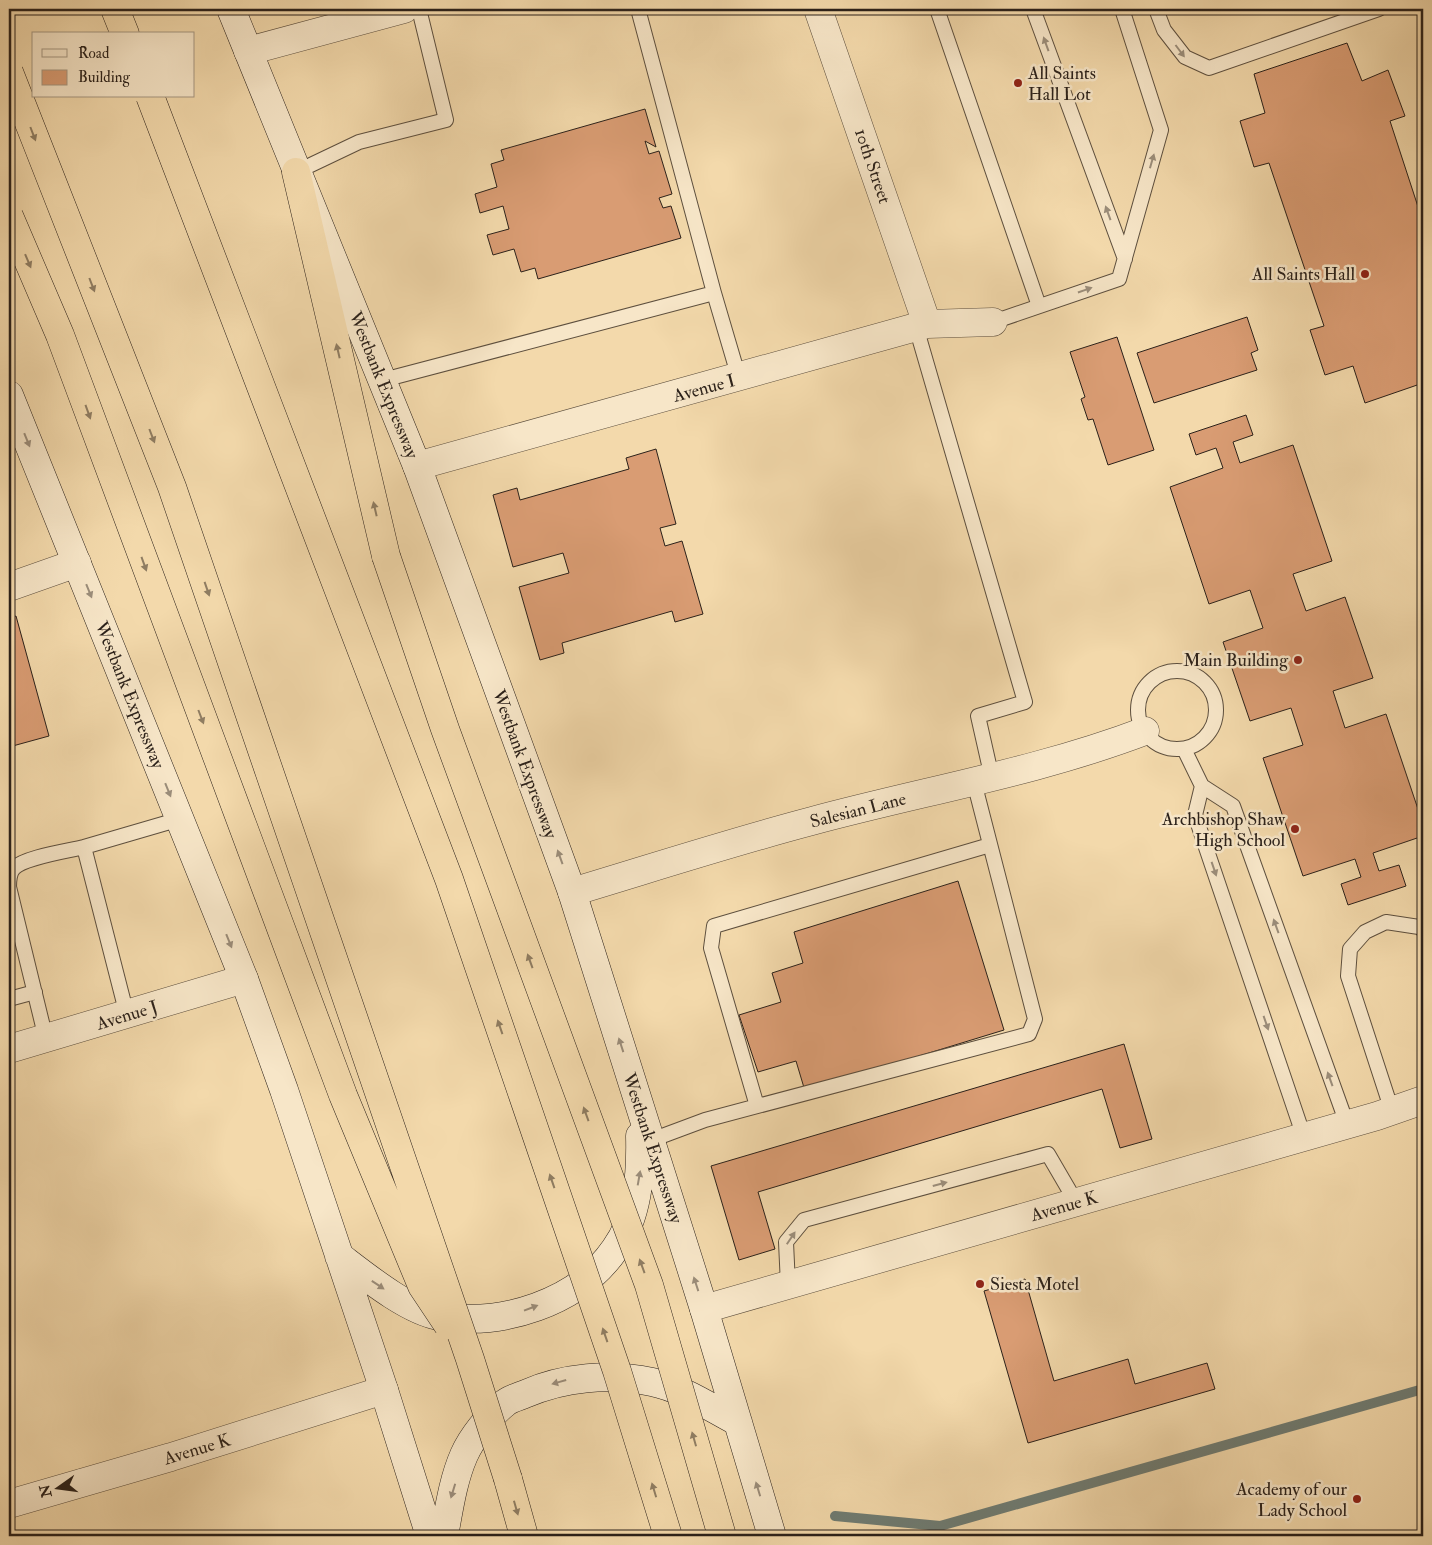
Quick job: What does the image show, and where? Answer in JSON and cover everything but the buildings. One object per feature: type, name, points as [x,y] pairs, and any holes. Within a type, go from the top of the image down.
[{"type":"highway","points":[[115,9],[124,32]]},
{"type":"highway","points":[[9,72],[172,487],[470,1359],[524,1536]]},
{"type":"highway","points":[[151,98],[449,879],[617,1371],[668,1536]]},
{"type":"highway","points":[[296,172],[386,556],[444,729],[649,1285],[722,1536]]},
{"type":"highway","points":[[9,216],[60,335],[343,1096],[422,1286],[470,1359]]},
{"type":"main road","name":"Westbank Expressway","points":[[230,9],[383,380],[572,892],[640,1106],[646,1142],[704,1309],[772,1536]]},
{"type":"main road","points":[[248,51],[404,9]]},
{"type":"main road","name":"10th Street","points":[[818,9],[921,326]]},
{"type":"main road","name":"Avenue I","points":[[416,466],[921,326],[993,322]]},
{"type":"main road","name":"Westbank Expressway","points":[[9,395],[244,979],[284,1090],[384,1390],[430,1536]]},
{"type":"main road","points":[[9,587],[77,563]]},
{"type":"main road","name":"Salesian Lane","points":[[572,892],[812,821],[983,780],[1091,751],[1145,731]]},
{"type":"main road","name":"Avenue J","points":[[9,1049],[244,979]]},
{"type":"main road","name":"Avenue K","points":[[704,1309],[1304,1137],[1423,1100]]},
{"type":"main road","name":"Westbank Expressway","points":[[339,1256],[380,1286],[413,1306],[438,1316],[480,1318],[520,1312],[582,1284],[616,1249],[634,1206],[646,1142]]},
{"type":"main road","points":[[444,1536],[450,1500],[464,1454],[481,1430],[505,1403],[540,1388],[573,1378],[613,1377],[652,1382],[685,1394],[738,1422]]},
{"type":"main road","name":"Avenue K","points":[[9,1504],[172,1457],[384,1390]]},
{"type":"lane","points":[[296,172],[359,142],[446,120],[419,9]]},
{"type":"lane","points":[[638,9],[714,293],[739,378]]},
{"type":"lane","points":[[937,9],[1039,306]]},
{"type":"lane","points":[[1033,9],[1125,259]]},
{"type":"lane","points":[[993,322],[1119,278],[1161,130],[1122,9]]},
{"type":"lane","points":[[1156,9],[1164,30],[1185,58],[1209,68],[1379,9]]},
{"type":"lane","points":[[383,380],[714,293]]},
{"type":"lane","points":[[646,1142],[705,1120],[1029,1034],[1035,1019],[990,845],[978,716],[1025,702],[921,326]]},
{"type":"lane","points":[[1171,671],[1185,672],[1197,676],[1208,685],[1217,711],[1214,724],[1207,736],[1196,745],[1184,749],[1163,747],[1154,742],[1140,723],[1138,709],[1141,696],[1148,684],[1158,676],[1171,671]]},
{"type":"lane","points":[[1184,749],[1202,786],[1233,806],[1347,1124]]},
{"type":"lane","points":[[1202,786],[1195,815],[1304,1137]]},
{"type":"lane","points":[[46,1039],[9,887],[10,876],[14,867],[27,861],[84,847],[180,819]]},
{"type":"lane","points":[[757,1106],[711,948],[714,926],[990,845]]},
{"type":"lane","points":[[84,847],[127,1015]]},
{"type":"lane","points":[[1392,1111],[1348,976],[1350,949],[1365,932],[1386,922],[1419,927],[1423,930]]},
{"type":"lane","points":[[9,999],[35,992]]},
{"type":"lane","points":[[788,1285],[786,1242],[804,1220],[1048,1154],[1076,1202]]},
{"type":"waterway","points":[[835,1516],[940,1526],[1423,1389]]},
{"type":"place","name":"All Saints Hall Lot","points":[[1018,83]]},
{"type":"place","name":"All Saints Hall","points":[[1365,274]]},
{"type":"place","name":"Main Building","points":[[1298,660]]},
{"type":"place","name":"Archbishop Shaw High School","points":[[1295,829]]},
{"type":"place","name":"Siesta Motel","points":[[980,1284]]},
{"type":"place","name":"Academy of our Lady School","points":[[1357,1499]]}]
